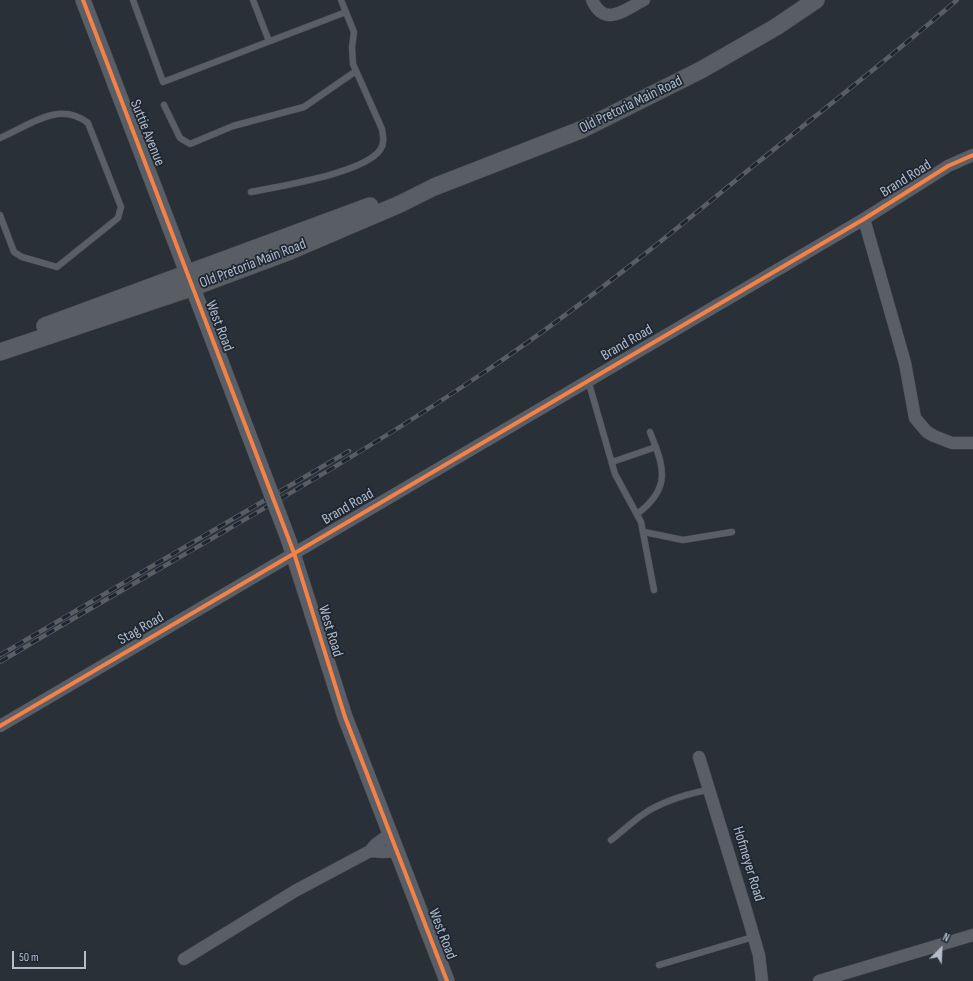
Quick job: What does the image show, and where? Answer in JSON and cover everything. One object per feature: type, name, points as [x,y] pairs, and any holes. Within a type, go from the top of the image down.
[{"type":"main road","name":"Old Pretoria Main Road","points":[[0,344],[329,236],[434,187],[583,129],[645,99],[723,58],[816,0]]},
{"type":"main road","name":"Old Pretoria Main Road","points":[[0,352],[190,281]]},
{"type":"street","name":"Suttie Avenue","points":[[83,0],[190,281]]},
{"type":"street","points":[[592,0],[601,14],[608,16],[615,15],[644,0]]},
{"type":"street","name":"Brand Road","points":[[291,547],[588,380],[864,219],[948,166],[973,155]]},
{"type":"street","points":[[864,219],[905,363],[915,418],[926,432],[934,436],[952,443],[973,443]]},
{"type":"street","name":"West Road","points":[[190,281],[291,547],[345,717],[447,981]]},
{"type":"street","name":"Stag Road","points":[[0,726],[291,547]]},
{"type":"street","name":"Hofmeyer Road","points":[[699,757],[754,937],[759,955],[762,981]]},
{"type":"street","points":[[184,959],[295,891],[370,851],[375,845],[391,833]]},
{"type":"street","points":[[370,851],[397,851]]},
{"type":"street","points":[[819,981],[849,977],[973,935]]},
{"type":"lane","points":[[133,0],[163,82],[346,12]]},
{"type":"lane","points":[[253,0],[269,42]]},
{"type":"lane","points":[[251,192],[311,180],[366,163],[381,149],[383,140],[381,124],[353,64],[352,53],[354,32],[341,0]]},
{"type":"lane","points":[[164,105],[180,138],[190,144],[233,126],[304,107],[356,71]]},
{"type":"lane","points":[[0,138],[50,114],[71,113],[80,116],[88,122],[121,207],[118,218],[57,267],[52,267],[22,257],[14,252],[0,215]]},
{"type":"lane","points":[[588,380],[612,462],[621,486],[644,532],[654,590]]},
{"type":"lane","points":[[636,514],[655,498],[660,486],[663,468],[650,432]]},
{"type":"lane","points":[[612,462],[656,447]]},
{"type":"lane","points":[[644,532],[684,540],[732,532]]},
{"type":"lane","points":[[611,840],[647,811],[690,794],[709,790]]},
{"type":"lane","points":[[659,965],[754,937]]},
{"type":"railway","points":[[0,662],[364,449],[424,412],[519,349],[657,245],[883,62],[957,0]]},
{"type":"railway","points":[[0,655],[349,451]]},
{"type":"cycle path","points":[[83,0],[294,553],[345,717],[447,981]]},
{"type":"cycle path","points":[[0,726],[864,219],[948,166],[973,155]]}]
